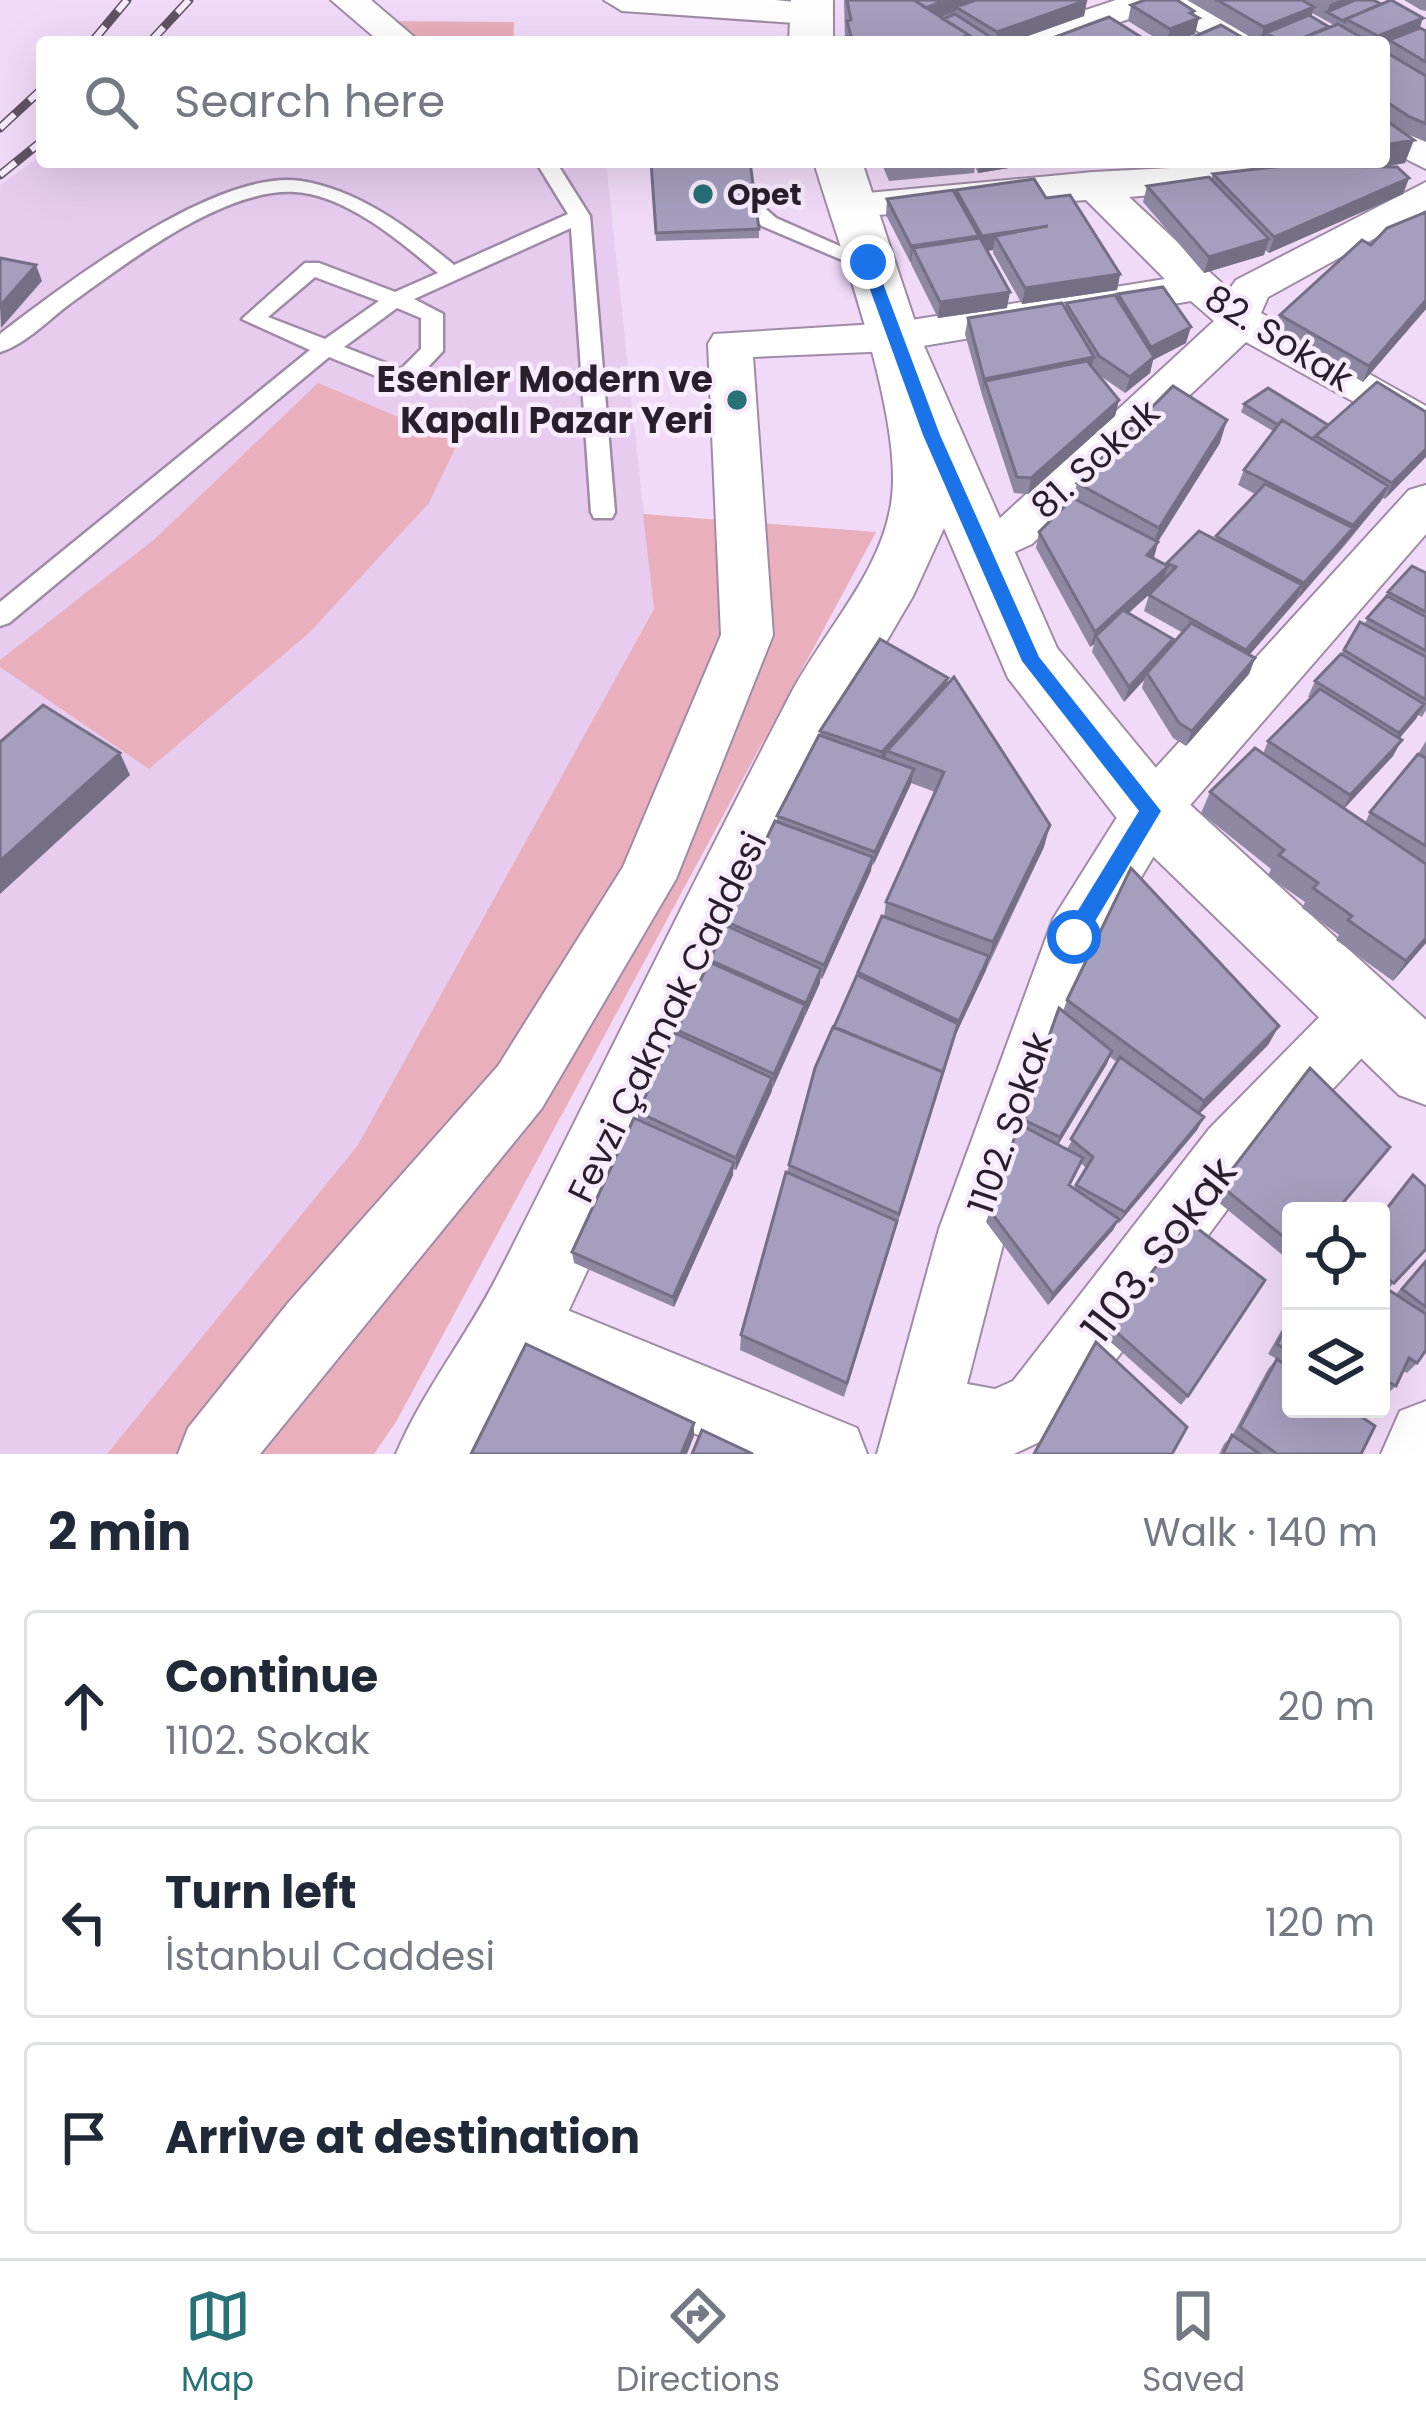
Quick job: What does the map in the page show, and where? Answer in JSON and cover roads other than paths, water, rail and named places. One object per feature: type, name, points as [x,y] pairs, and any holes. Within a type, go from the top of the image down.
[{"type":"main road","points":[[844,183],[892,338],[1031,661]]},
{"type":"main road","name":"Fevzi Çakmak Caddesi","points":[[441,1454],[518,1325],[822,695],[875,601],[893,581],[922,496],[921,460],[892,338]]},
{"type":"main road","points":[[893,581],[932,581],[958,590],[1031,661],[1150,811],[1364,1012],[1423,1059]]},
{"type":"street","points":[[349,0],[394,36]]},
{"type":"street","points":[[622,0],[814,12]]},
{"type":"street","points":[[1045,36],[1150,0]]},
{"type":"street","points":[[1172,0],[1230,36]]},
{"type":"street","points":[[1390,135],[1426,157]]},
{"type":"street","points":[[844,183],[1093,184],[1218,168],[1335,173]]},
{"type":"street","points":[[1379,172],[1426,170]]},
{"type":"street","name":"82. Sokak","points":[[1093,184],[1197,287],[1237,318],[1426,426]]},
{"type":"street","name":"81. Sokak","points":[[982,549],[1015,532],[1227,338],[1251,290],[1426,194]]},
{"type":"street","points":[[214,1454],[313,1328],[520,1087],[646,879],[748,635],[730,344],[892,338],[1197,287]]},
{"type":"street","name":"1102. Sokak","points":[[919,1434],[973,1229],[1074,937],[1150,811],[1426,502]]},
{"type":"street","name":"1103. Sokak","points":[[919,1434],[997,1425],[1038,1406],[1311,1058],[1364,1012]]},
{"type":"street","points":[[518,1325],[831,1454]]},
{"type":"street","points":[[1417,1454],[1426,1438]]},
{"type":"lane","points":[[550,168],[580,216],[603,512]]},
{"type":"lane","points":[[736,168],[744,200],[769,222],[868,262]]},
{"type":"lane","points":[[0,346],[69,290],[153,237],[269,187],[294,185],[323,194],[407,236],[450,272]]},
{"type":"lane","points":[[0,616],[323,351],[395,300],[580,216]]},
{"type":"lane","points":[[312,268],[395,300],[432,314],[432,351],[404,379],[323,351],[253,319],[312,268]]},
{"type":"railway","points":[[97,36],[127,0]]},
{"type":"railway","points":[[156,36],[189,0]]},
{"type":"railway","points":[[0,128],[36,95]]},
{"type":"railway","points":[[0,175],[36,146]]},
{"type":"place","name":"Opet","points":[[703,194]]},
{"type":"place","name":"Esenler Modern ve Kapalı Pazar Yeri","points":[[737,400]]}]
